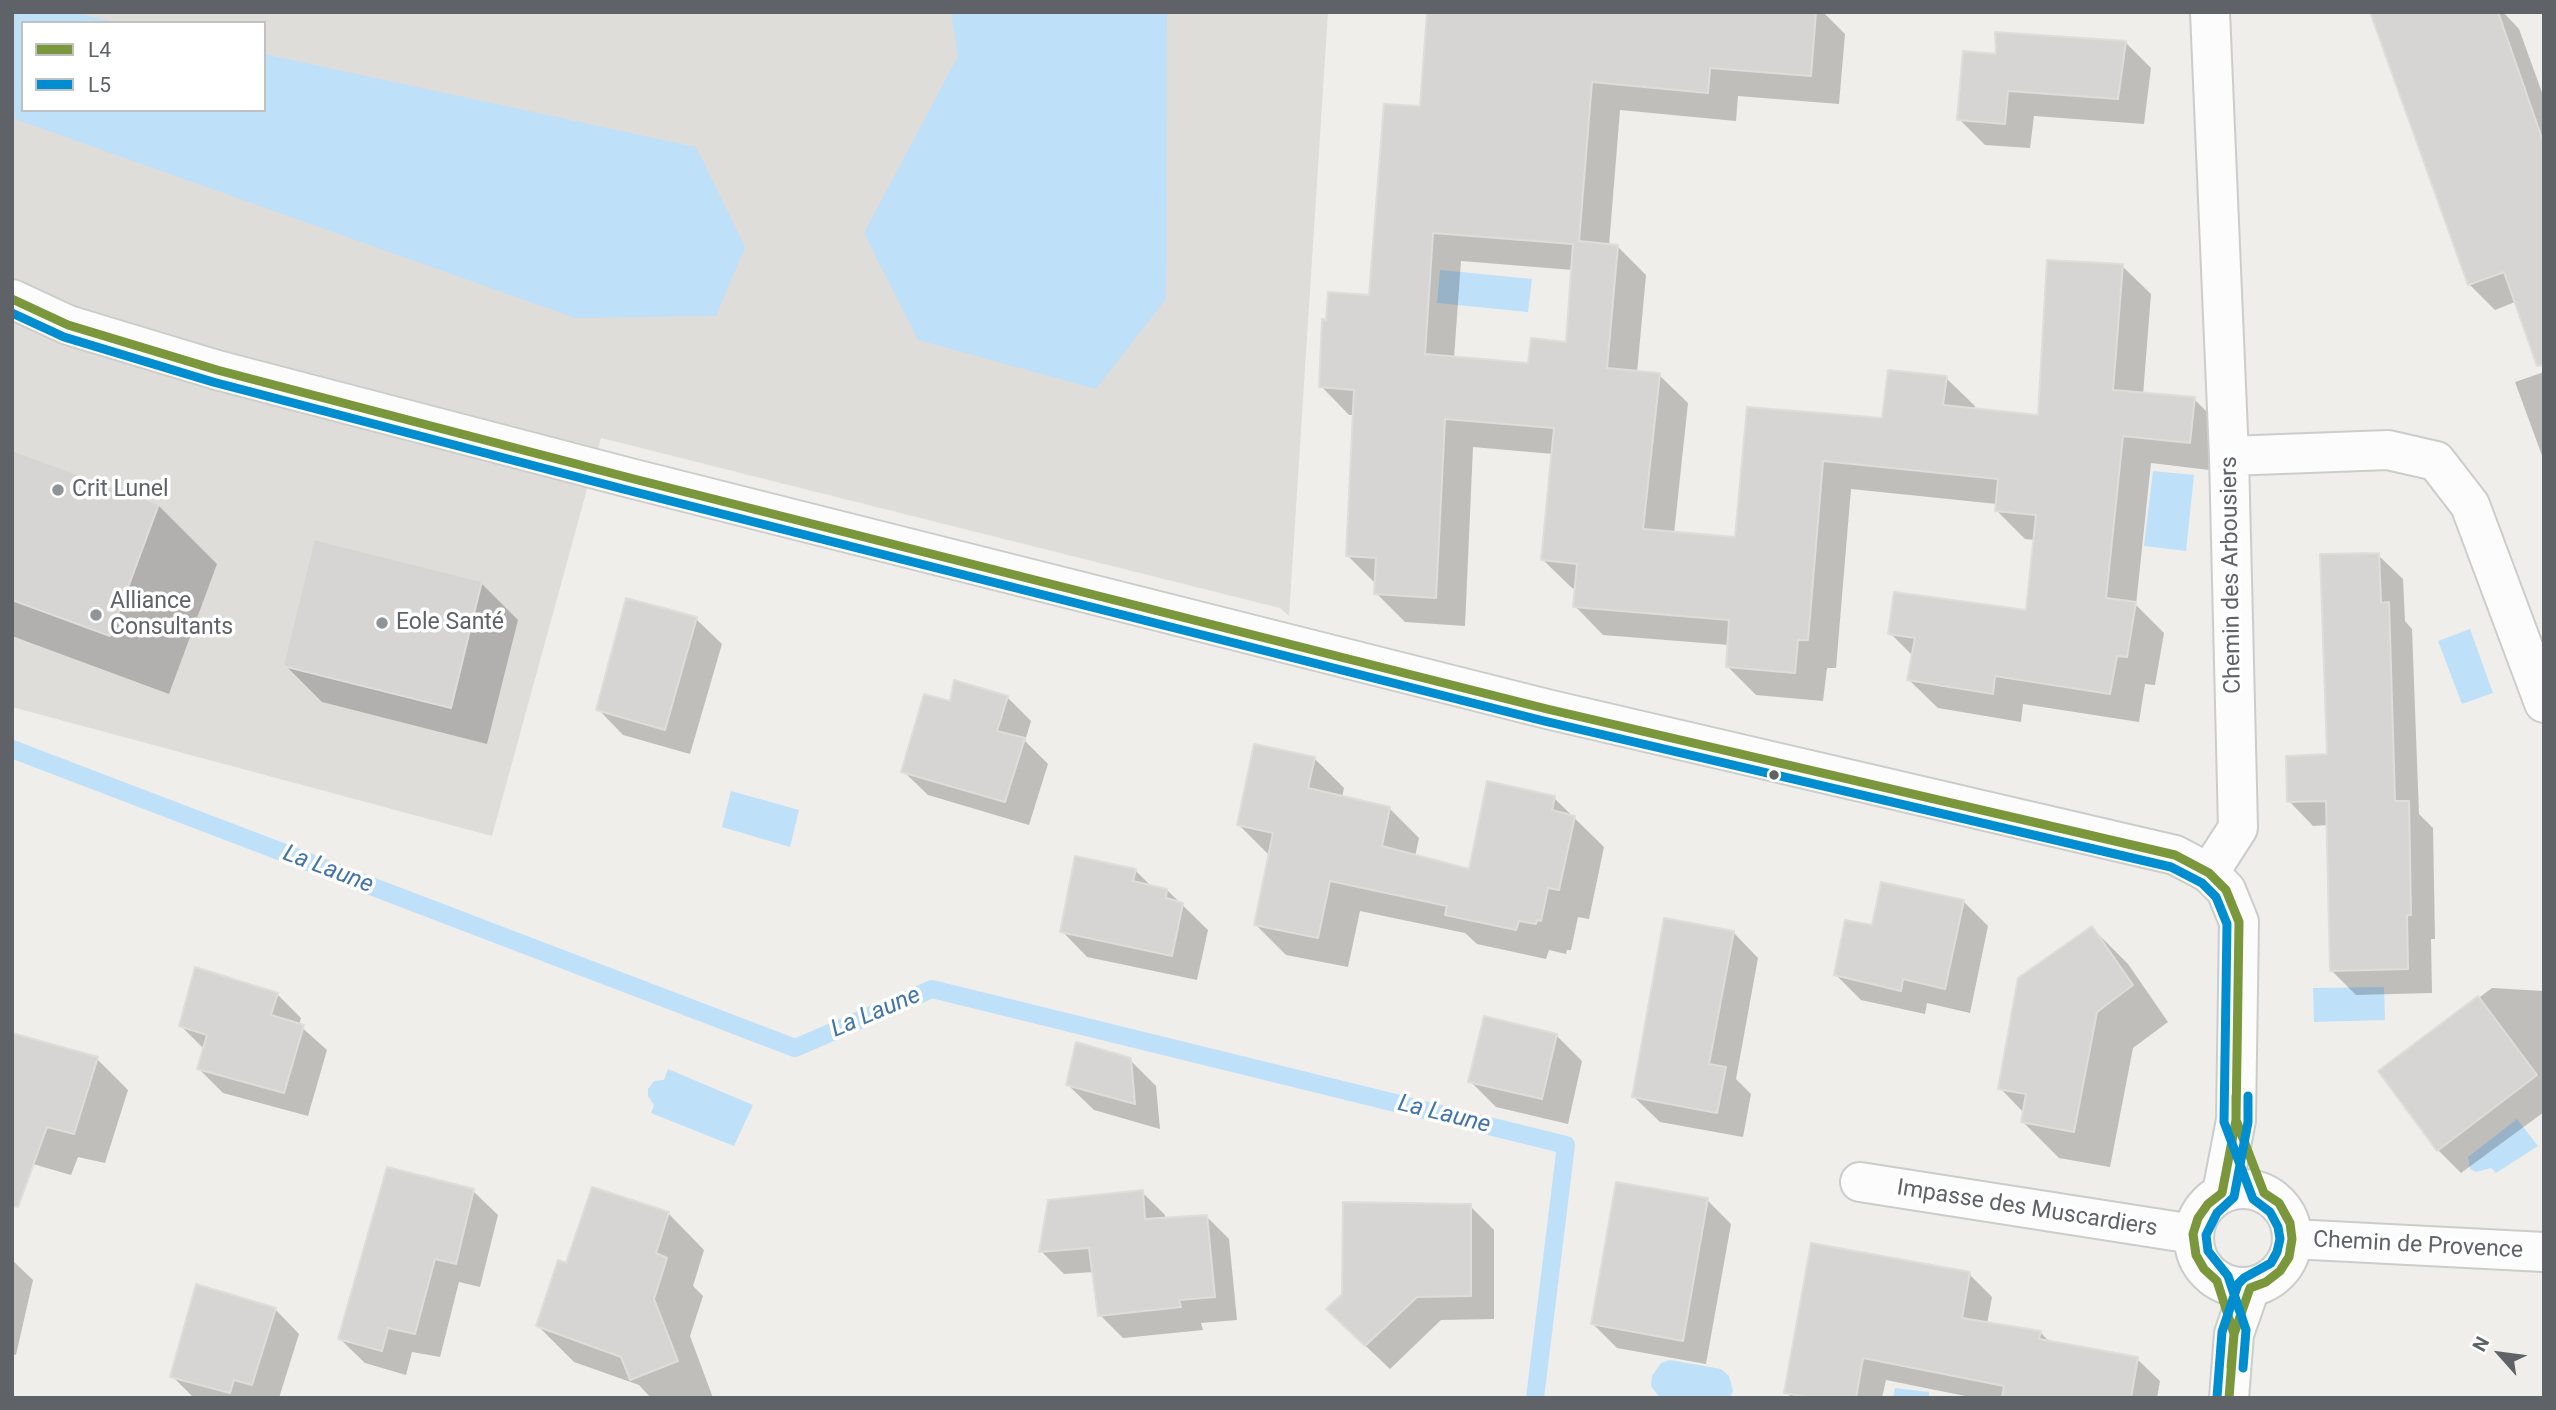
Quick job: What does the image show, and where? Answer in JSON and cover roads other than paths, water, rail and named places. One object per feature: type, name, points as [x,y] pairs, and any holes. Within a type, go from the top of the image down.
[{"type":"street","name":"Chemin des Arbousiers","points":[[2209,873],[2238,828],[2229,456],[2210,12]]},
{"type":"street","points":[[12,299],[68,325],[230,373],[1546,709],[2175,855],[2209,873],[2226,890],[2239,922],[2236,1120],[2222,1193]]},
{"type":"street","points":[[2229,456],[2389,450],[2436,461],[2470,505],[2544,703]]},
{"type":"street","points":[[2236,1120],[2264,1193]]},
{"type":"street","name":"Impasse des Muscardiers","points":[[1860,1182],[2193,1234]]},
{"type":"street","points":[[2238,1188],[2264,1193],[2279,1203],[2290,1223],[2292,1240],[2288,1257],[2280,1271],[2266,1282],[2234,1284],[2204,1269],[2196,1255],[2193,1234],[2198,1218],[2208,1204],[2222,1193],[2238,1188]]},
{"type":"street","name":"Chemin de Provence","points":[[2292,1240],[2544,1252]]},
{"type":"street","points":[[2229,1398],[2234,1334],[2234,1284]]},
{"type":"water","points":[[12,12],[71,12],[111,21],[21,21],[21,112],[266,112],[266,54],[696,147],[745,247],[716,316],[575,318],[12,118]]},
{"type":"water","points":[[951,12],[1167,12],[1166,299],[1096,389],[918,340],[864,233],[958,56]]},
{"type":"water","points":[[1440,270],[1532,279],[1528,312],[1437,303]]},
{"type":"water","points":[[2153,471],[2194,475],[2186,551],[2144,546]]},
{"type":"water","points":[[2470,629],[2493,693],[2462,704],[2438,641]]},
{"type":"water","points":[[731,791],[799,810],[790,847],[722,827]]},
{"type":"water","points":[[2384,987],[2385,1020],[2314,1022],[2313,988]]},
{"type":"water","points":[[668,1069],[753,1105],[734,1146],[651,1113],[654,1105],[648,1096],[648,1089],[654,1081],[664,1080]]},
{"type":"water","points":[[2517,1119],[2538,1146],[2496,1173],[2491,1168],[2476,1172],[2470,1169],[2468,1157]]},
{"type":"water","points":[[1670,1360],[1721,1369],[1729,1376],[1733,1391],[1730,1398],[1660,1398],[1651,1386],[1652,1376],[1661,1363]]},
{"type":"water","points":[[1895,1388],[1929,1392],[1929,1398],[1893,1398]]},
{"type":"waterway","name":"La Laune","points":[[12,749],[795,1048],[932,989],[1566,1145],[1535,1398]]},
{"type":"place","name":"Crit Lunel","points":[[58,490]]},
{"type":"place","name":"Alliance Consultants","points":[[96,615]]},
{"type":"place","name":"Eole Santé","points":[[382,623]]}]
